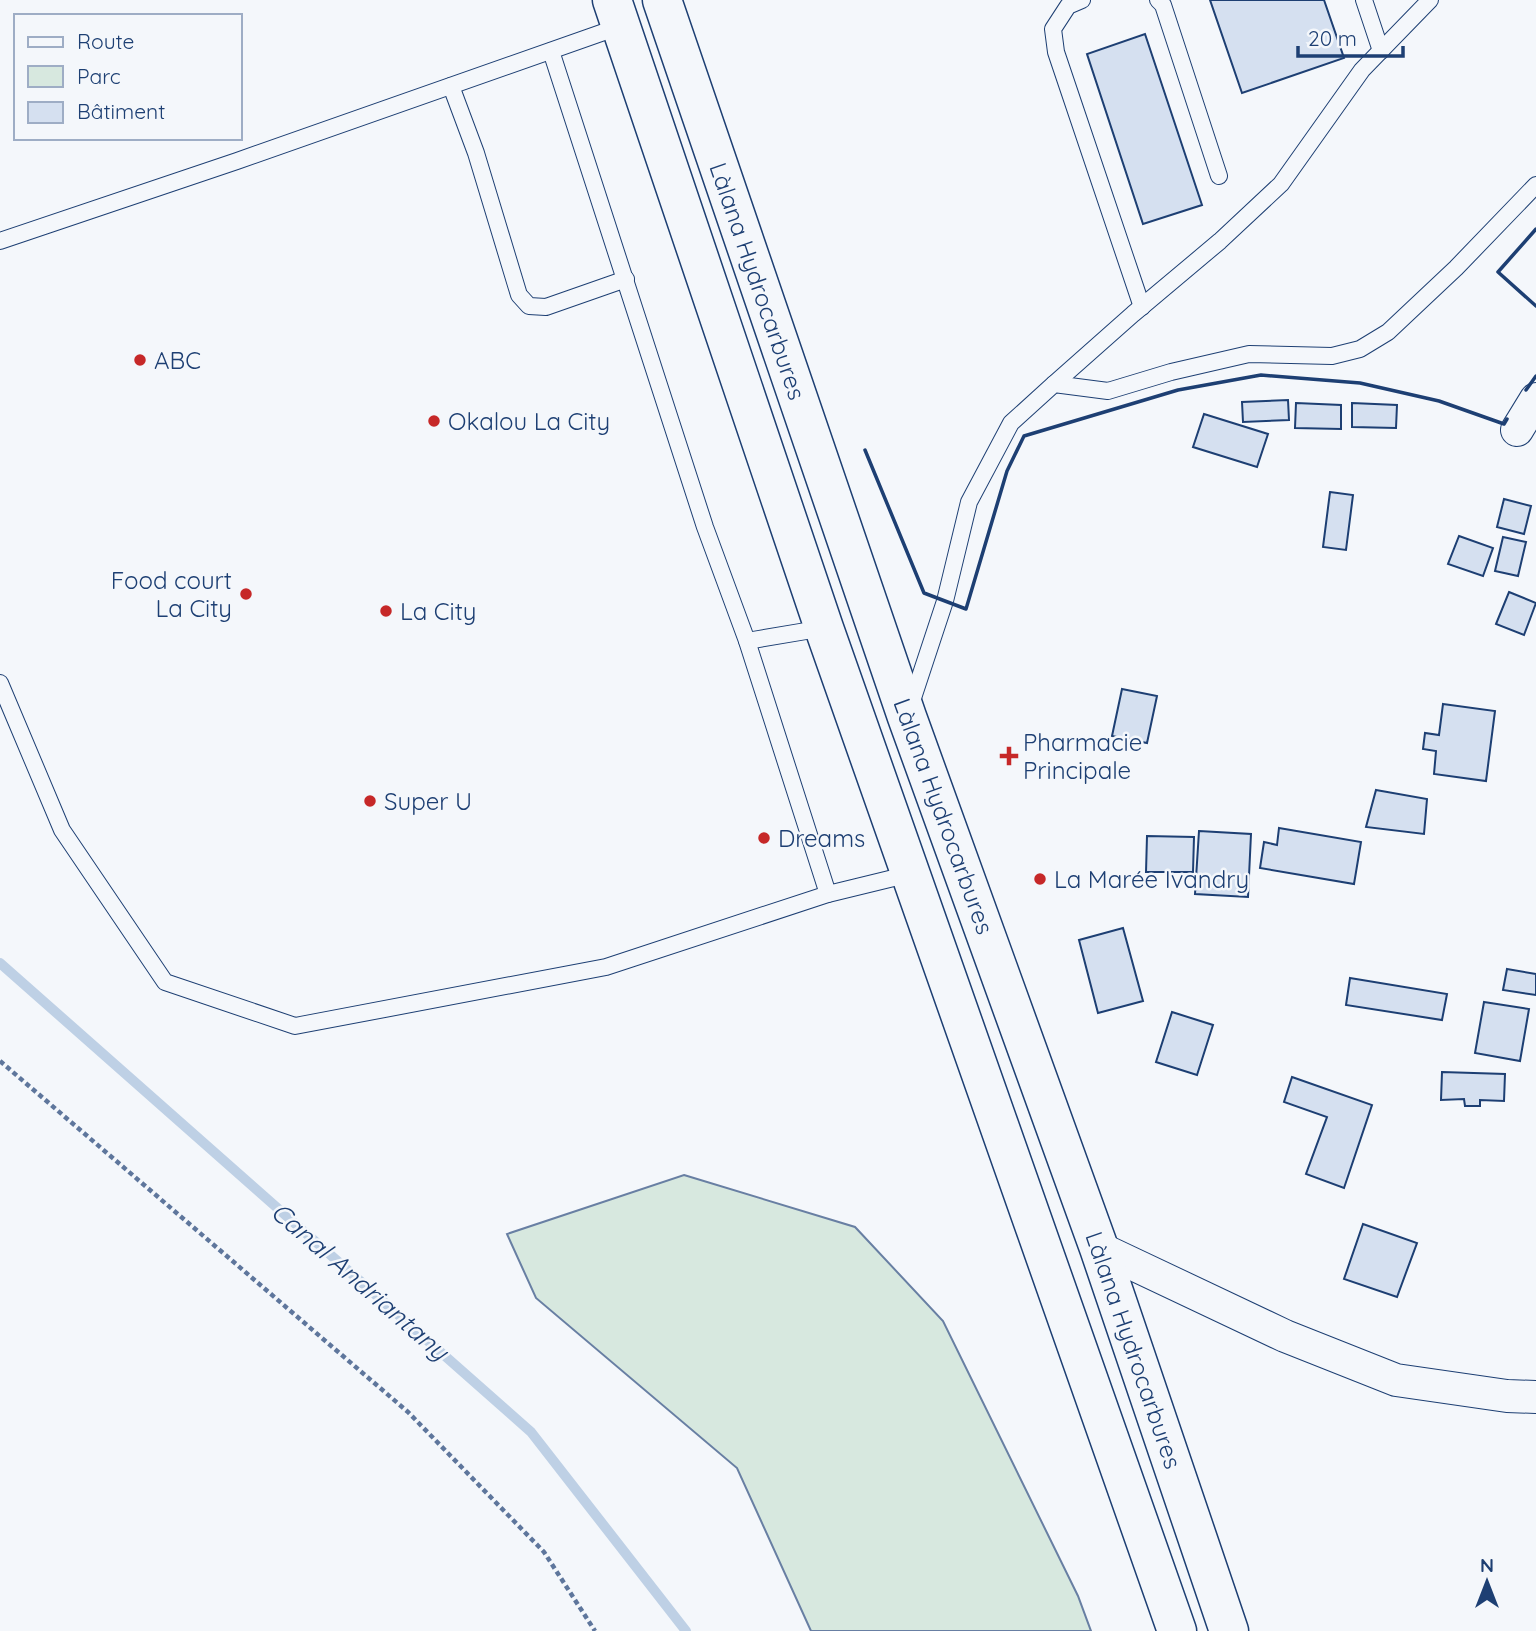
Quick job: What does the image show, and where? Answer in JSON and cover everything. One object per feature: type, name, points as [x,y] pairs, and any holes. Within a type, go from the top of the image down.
[{"type":"main road","name":"Làlana Hydrocarbures","points":[[662,0],[907,717],[1100,1248],[1230,1631]]},
{"type":"main road","name":"Làlana Hydrocarbures","points":[[616,13],[824,628],[1177,1631]]},
{"type":"street","points":[[1517,430],[1536,400]]},
{"type":"street","points":[[1100,1248],[1285,1336],[1396,1380],[1507,1396],[1536,1396]]},
{"type":"lane","points":[[1082,0],[1068,6],[1053,29],[1056,52],[1142,307]]},
{"type":"lane","points":[[1158,0],[1163,5],[1219,176]]},
{"type":"lane","points":[[1364,0],[1381,51]]},
{"type":"lane","points":[[907,717],[945,601],[969,502],[1010,423],[1220,242],[1281,184],[1362,70],[1430,0]]},
{"type":"lane","points":[[0,241],[551,51],[616,13]]},
{"type":"lane","points":[[551,51],[705,527],[747,641],[828,894]]},
{"type":"lane","points":[[451,86],[476,153],[519,295],[529,306],[546,307],[626,279]]},
{"type":"lane","points":[[1054,384],[1108,391],[1171,372],[1249,354],[1332,356],[1360,349],[1398,323],[1456,268],[1536,185]]},
{"type":"lane","points":[[747,641],[824,628]]},
{"type":"lane","points":[[0,683],[62,830],[165,982],[295,1026],[606,967],[828,894],[910,874]]},
{"type":"path","points":[[0,1061],[408,1412],[544,1552],[595,1631]]},
{"type":"green space","points":[[684,1175],[855,1227],[943,1321],[1078,1596],[1091,1631],[811,1631],[737,1468],[536,1298],[507,1234]]},
{"type":"building","points":[[1210,0],[1324,0],[1344,58],[1242,93]]},
{"type":"building","points":[[1145,34],[1202,205],[1143,224],[1087,54]]},
{"type":"building","points":[[1288,400],[1289,420],[1243,422],[1242,402]]},
{"type":"building","points":[[1296,403],[1341,405],[1341,429],[1295,428]]},
{"type":"building","points":[[1352,403],[1397,405],[1396,428],[1352,427]]},
{"type":"building","points":[[1204,414],[1268,434],[1257,467],[1193,447]]},
{"type":"building","points":[[1330,492],[1353,495],[1346,550],[1323,547]]},
{"type":"building","points":[[1504,499],[1531,506],[1524,534],[1497,527]]},
{"type":"building","points":[[1459,536],[1493,548],[1483,576],[1448,564]]},
{"type":"building","points":[[1503,537],[1526,542],[1518,576],[1495,571]]},
{"type":"building","points":[[1509,592],[1536,603],[1524,635],[1496,624]]},
{"type":"building","points":[[1122,689],[1157,696],[1147,743],[1112,736]]},
{"type":"building","points":[[1443,704],[1495,711],[1486,781],[1434,774],[1436,751],[1423,749],[1425,733],[1439,735]]},
{"type":"building","points":[[1376,790],[1427,799],[1424,834],[1366,827]]},
{"type":"building","points":[[1279,828],[1361,842],[1354,884],[1260,868],[1264,842],[1277,845]]},
{"type":"building","points":[[1199,831],[1251,834],[1248,897],[1195,894]]},
{"type":"building","points":[[1147,836],[1194,837],[1193,872],[1146,872]]},
{"type":"building","points":[[1123,928],[1143,1001],[1098,1013],[1079,940]]},
{"type":"building","points":[[1507,969],[1536,974],[1536,995],[1503,990]]},
{"type":"building","points":[[1350,978],[1447,994],[1442,1020],[1346,1005]]},
{"type":"building","points":[[1484,1002],[1529,1009],[1520,1061],[1475,1053]]},
{"type":"building","points":[[1172,1012],[1213,1025],[1197,1075],[1156,1062]]},
{"type":"building","points":[[1442,1072],[1505,1074],[1504,1101],[1480,1100],[1480,1106],[1465,1106],[1464,1099],[1441,1100]]},
{"type":"building","points":[[1292,1077],[1372,1105],[1344,1188],[1306,1174],[1327,1117],[1284,1102]]},
{"type":"building","points":[[1363,1224],[1417,1243],[1397,1297],[1344,1279]]},
{"type":"waterway","name":"Canal Andriantany","points":[[0,963],[531,1432],[686,1631]]},
{"type":"wall","points":[[1536,229],[1498,272],[1536,306]]},
{"type":"wall","points":[[865,450],[924,593],[966,609],[1007,471],[1024,436],[1178,390],[1261,375],[1360,383],[1439,401],[1504,424],[1507,419]]},
{"type":"wall","points":[[1526,390],[1536,376]]},
{"type":"place","name":"ABC","points":[[140,360]]},
{"type":"place","name":"Okalou La City","points":[[434,421]]},
{"type":"place","name":"Food court La City","points":[[246,594]]},
{"type":"place","name":"La City","points":[[386,611]]},
{"type":"place","name":"Pharmacie Principale","points":[[1009,756]]},
{"type":"place","name":"Super U","points":[[370,801]]},
{"type":"place","name":"Dreams","points":[[764,838]]},
{"type":"place","name":"La Marée Ivandry","points":[[1040,879]]}]
